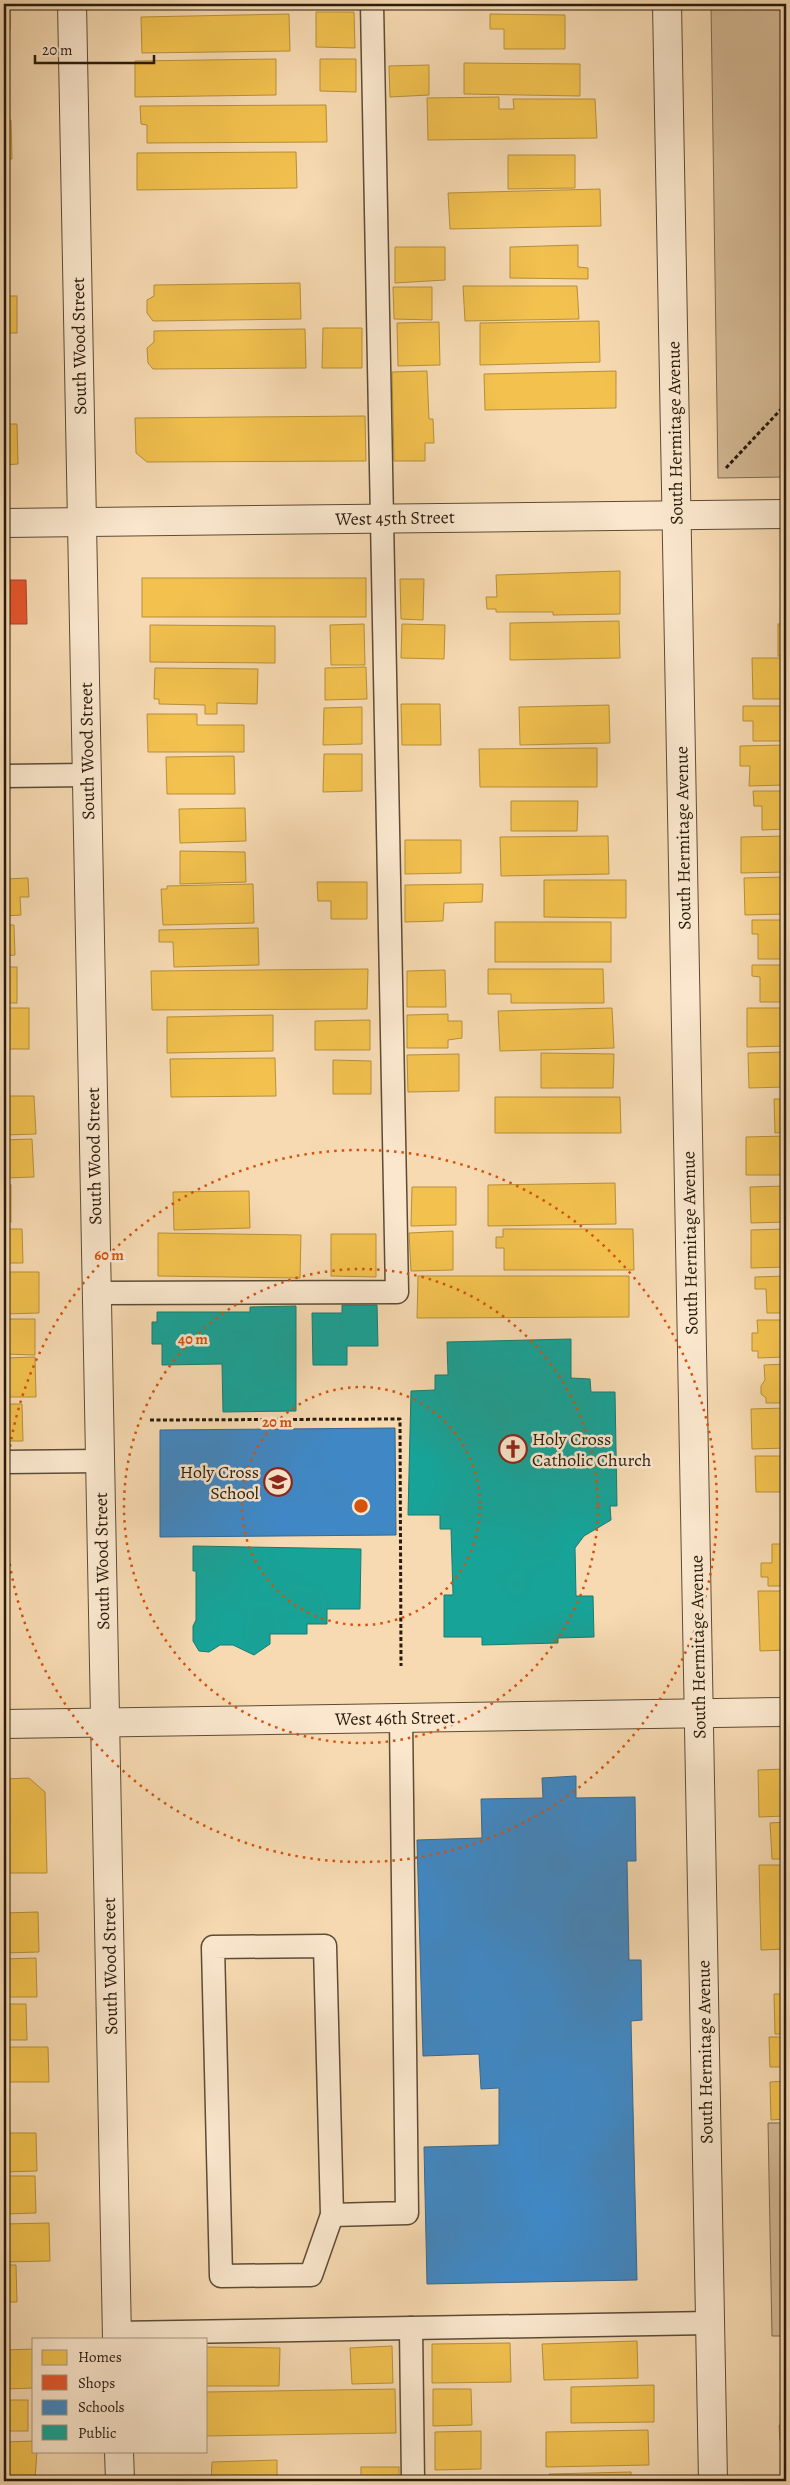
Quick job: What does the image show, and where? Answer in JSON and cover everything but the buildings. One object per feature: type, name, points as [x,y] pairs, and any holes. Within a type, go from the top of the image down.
[{"type":"street","name":"South Wood Street","points":[[72,4],[117,2336]]},
{"type":"street","name":"South Hermitage Avenue","points":[[667,4],[713,2481]]},
{"type":"street","name":"West 45th Street","points":[[4,523],[786,514]]},
{"type":"street","name":"West 46th Street","points":[[4,1724],[786,1712]]},
{"type":"street","points":[[119,2452],[120,2481]]},
{"type":"lane","points":[[97,1293],[397,1292],[372,4]]},
{"type":"lane","points":[[4,776],[87,775]]},
{"type":"lane","points":[[4,1462],[100,1461]]},
{"type":"lane","points":[[332,2215],[407,2213],[401,1718]]},
{"type":"lane","points":[[325,1946],[332,2215],[311,2275],[221,2276],[213,1947],[325,1946]]},
{"type":"lane","points":[[117,2336],[411,2328],[710,2323]]},
{"type":"lane","points":[[411,2328],[413,2481]]},
{"type":"path","points":[[726,468],[786,404]]},
{"type":"path","points":[[150,1420],[400,1419],[400,1666]]},
{"type":"shaded area","points":[[711,4],[786,4],[786,477],[718,478]]},
{"type":"shaded area","points":[[768,2123],[786,2123],[786,2336],[772,2336]]},
{"type":"place","name":"Holy Cross Catholic Church","points":[[513,1449]]},
{"type":"place","name":"Holy Cross School","points":[[278,1482]]}]
